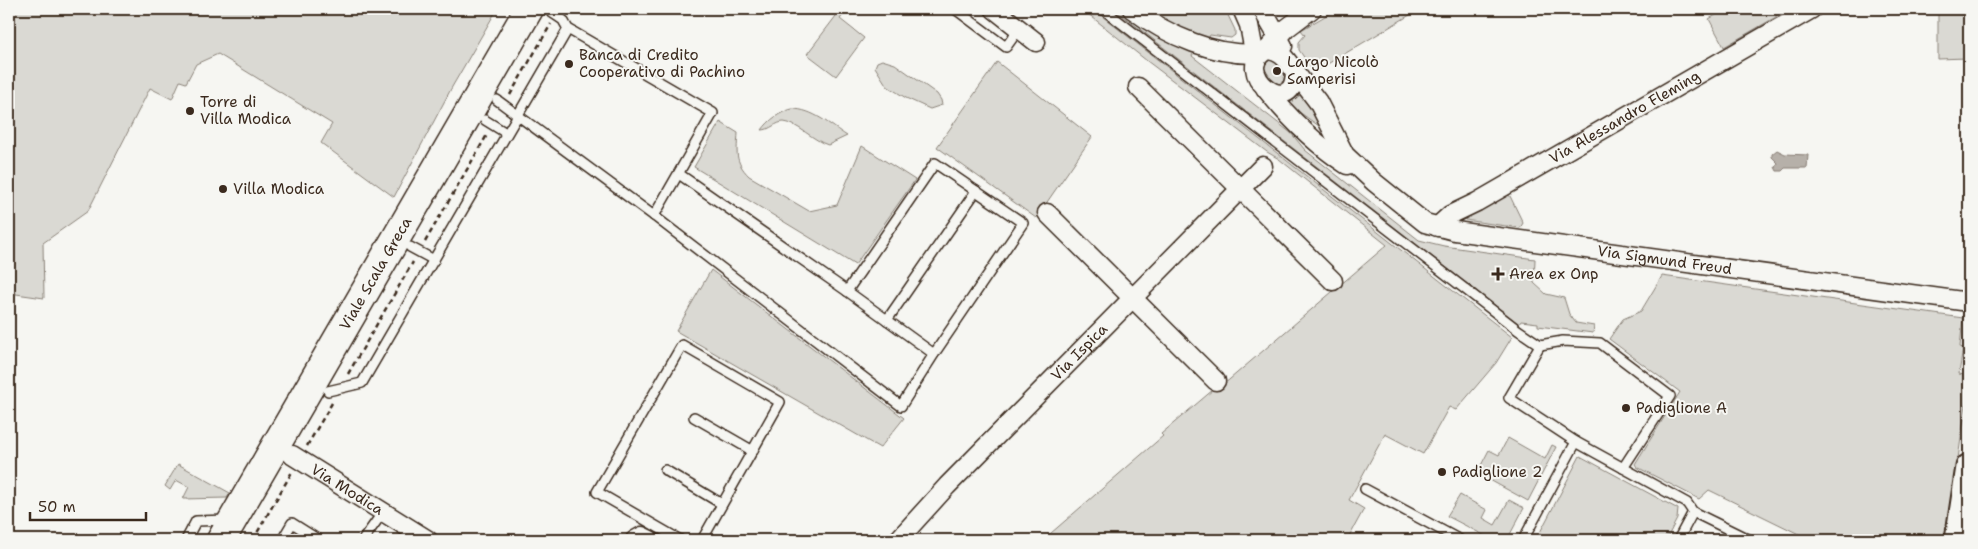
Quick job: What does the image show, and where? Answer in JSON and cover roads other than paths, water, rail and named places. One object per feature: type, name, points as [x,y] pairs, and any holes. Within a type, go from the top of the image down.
[{"type":"main road","name":"Viale Scala Greca","points":[[233,533],[296,457],[334,389],[421,253],[500,116],[538,11]]},
{"type":"main road","name":"Viale Scala Greca","points":[[233,533],[538,11]]},
{"type":"street","points":[[994,9],[1036,42]]},
{"type":"street","points":[[1132,9],[1150,22],[1218,51],[1278,41]]},
{"type":"street","points":[[1242,9],[1249,25],[1278,41]]},
{"type":"street","name":"Via Alessandro Fleming","points":[[1437,227],[1450,215],[1477,202],[1812,9]]},
{"type":"street","points":[[1263,10],[1275,19],[1284,20],[1278,41],[1256,72],[1265,88],[1279,106],[1305,132],[1341,161],[1374,182]]},
{"type":"street","points":[[1263,10],[1295,72],[1318,102],[1345,155],[1374,182]]},
{"type":"street","points":[[1265,88],[1272,93],[1287,92],[1292,86],[1295,72]]},
{"type":"street","points":[[1138,87],[1333,281]]},
{"type":"street","name":"Via Ispica","points":[[898,540],[947,486],[1263,166]]},
{"type":"street","name":"Via Sigmund Freud","points":[[1374,182],[1425,223],[1455,232],[1969,302]]},
{"type":"street","points":[[1047,213],[1216,380]]},
{"type":"street","name":"Via Modica","points":[[296,457],[428,540]]},
{"type":"street","points":[[1963,528],[1969,467]]},
{"type":"lane","points":[[955,9],[1006,47],[1019,29]]},
{"type":"lane","points":[[1103,9],[1518,330],[1540,345],[1563,341],[1600,343],[1670,396],[1623,468]]},
{"type":"lane","points":[[538,11],[563,20],[568,29],[713,113],[654,216]]},
{"type":"lane","points":[[568,29],[500,116],[654,216],[900,406],[1023,223],[935,163],[847,291]]},
{"type":"lane","points":[[679,174],[934,354]]},
{"type":"lane","points":[[887,320],[976,191]]},
{"type":"lane","points":[[680,540],[644,535],[597,492],[682,345],[780,402],[702,540]]},
{"type":"lane","points":[[1540,345],[1509,398],[1576,442],[1687,503],[1693,512],[1750,540]]},
{"type":"lane","points":[[694,417],[753,451]]},
{"type":"lane","points":[[1523,540],[1576,442]]},
{"type":"lane","points":[[665,470],[722,504]]},
{"type":"lane","points":[[1365,489],[1460,540]]},
{"type":"lane","points":[[363,540],[383,512]]},
{"type":"lane","points":[[1678,540],[1693,512]]},
{"type":"lane","points":[[186,540],[196,521],[233,533]]},
{"type":"lane","points":[[282,540],[292,523],[319,540]]},
{"type":"place","name":"Banca di Credito Cooperativo di Pachino","points":[[569,64]]},
{"type":"place","name":"Largo Nicolò Samperisi","points":[[1277,71]]},
{"type":"place","name":"Torre di Villa Modica","points":[[190,111]]},
{"type":"place","name":"Villa Modica","points":[[223,189]]},
{"type":"place","name":"Area ex Onp","points":[[1498,274]]},
{"type":"place","name":"Padiglione A","points":[[1626,408]]},
{"type":"place","name":"Padiglione 2","points":[[1442,472]]}]
